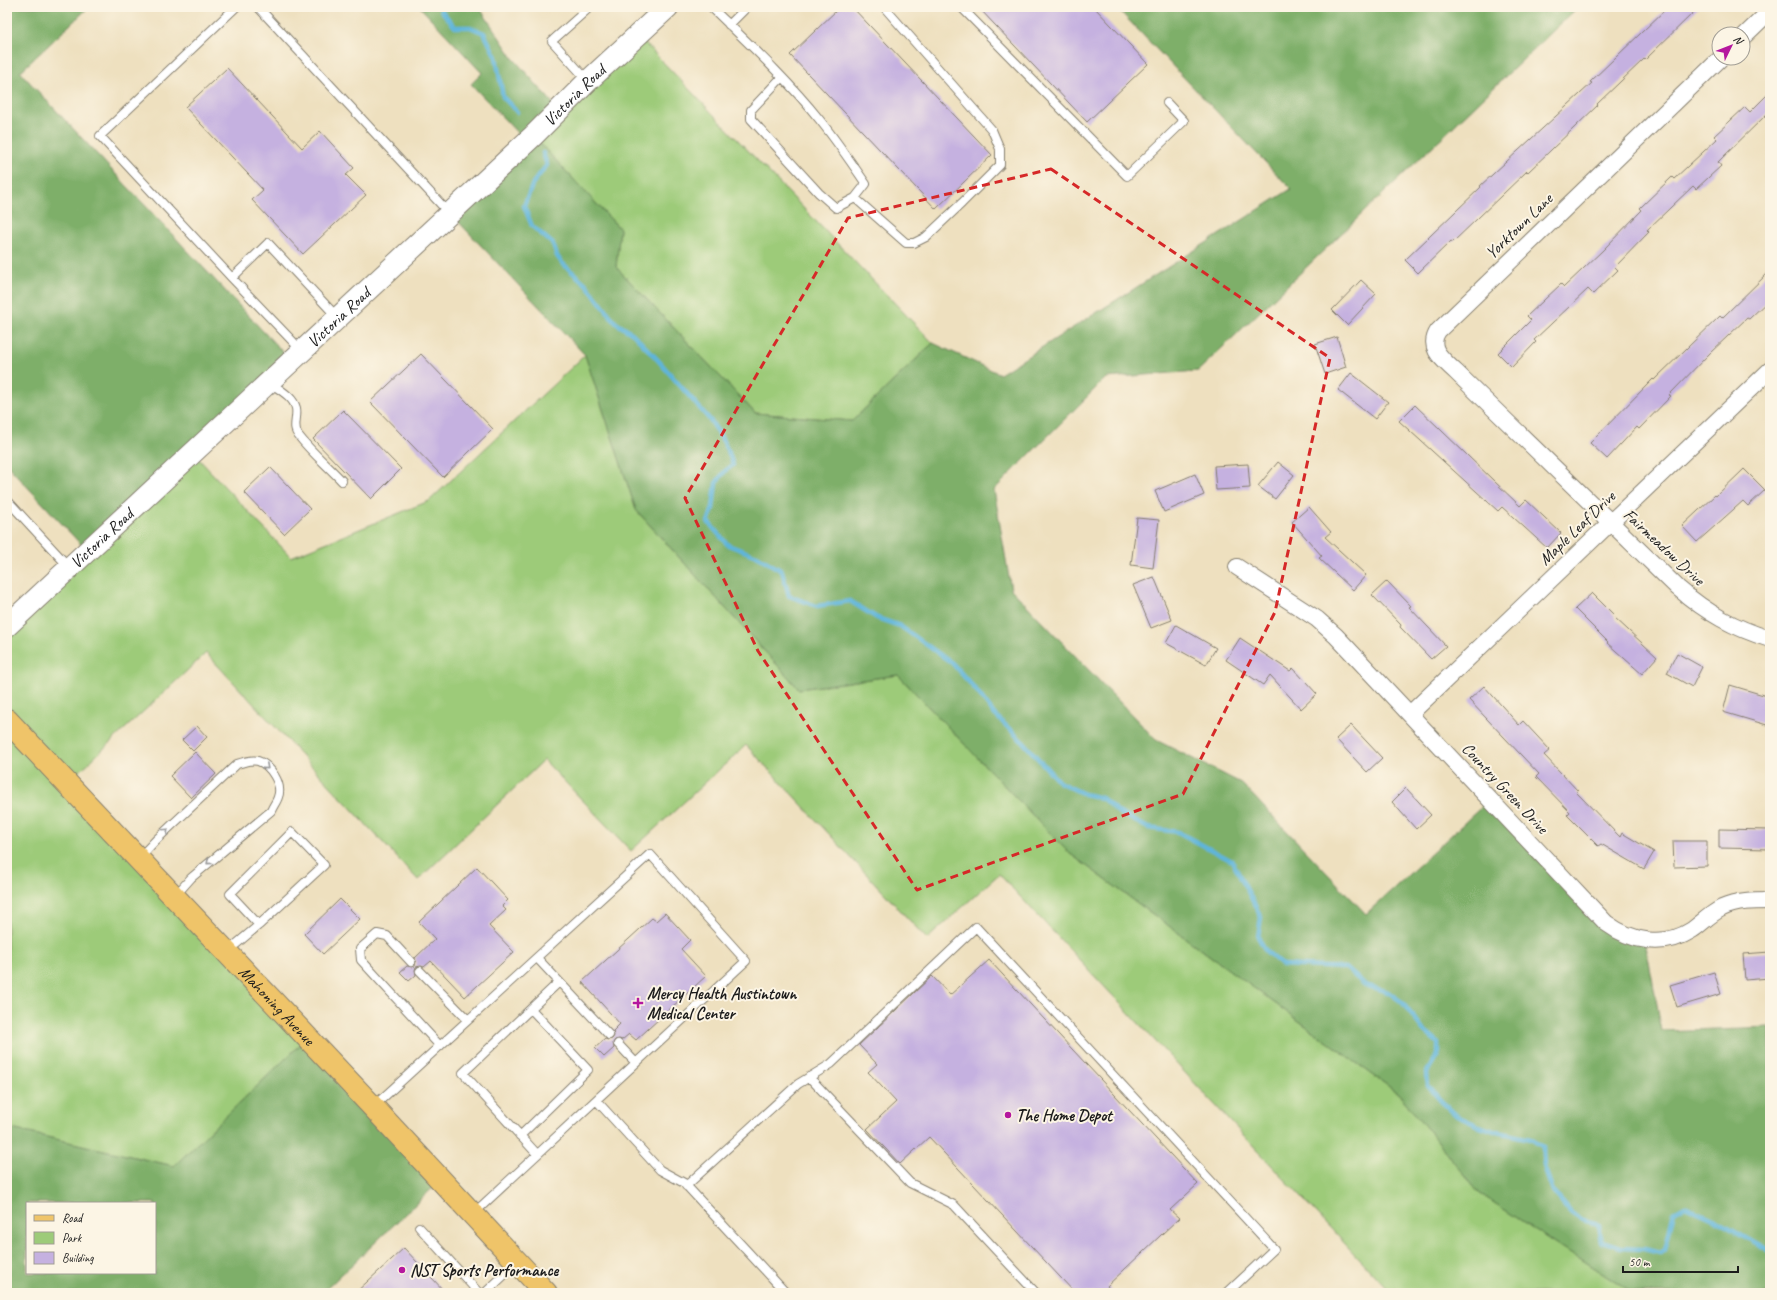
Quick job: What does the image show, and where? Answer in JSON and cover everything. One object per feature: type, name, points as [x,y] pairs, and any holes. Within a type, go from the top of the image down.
[{"type":"main road","name":"Mahoning Avenue","points":[[7,720],[374,1107],[546,1293]]},
{"type":"street","name":"Victoria Road","points":[[7,626],[533,136],[588,81],[668,7]]},
{"type":"street","points":[[1751,29],[1770,11]]},
{"type":"street","name":"Yorktown Lane","points":[[1513,427],[1435,351],[1433,345],[1434,337],[1438,331],[1714,66]]},
{"type":"street","name":"Maple Leaf Drive","points":[[1410,714],[1770,370]]},
{"type":"street","name":"Fairmeadow Drive","points":[[1513,427],[1678,588],[1699,605],[1722,620],[1749,632],[1770,639]]},
{"type":"street","name":"Country Green Drive","points":[[1237,567],[1317,620],[1336,636],[1606,923],[1617,931],[1634,939],[1645,941],[1658,941],[1674,938],[1692,930],[1708,916],[1732,904],[1748,901],[1770,901]]},
{"type":"lane","points":[[236,7],[100,136],[302,351]]},
{"type":"lane","points":[[258,7],[450,213]]},
{"type":"lane","points":[[588,81],[552,41],[590,7]]},
{"type":"lane","points":[[710,7],[781,78],[818,118],[866,184],[855,198],[836,208],[819,193],[751,119],[751,110],[781,78]]},
{"type":"lane","points":[[728,25],[747,7]]},
{"type":"lane","points":[[855,198],[906,243],[914,244],[926,237],[962,204],[1000,165],[1000,149],[992,130],[884,7]]},
{"type":"lane","points":[[961,7],[1127,176],[1184,121],[1167,103]]},
{"type":"lane","points":[[232,278],[268,242],[338,318]]},
{"type":"lane","points":[[269,382],[288,396],[294,404],[296,410],[294,422],[297,434],[342,481]]},
{"type":"lane","points":[[7,500],[70,567]]},
{"type":"lane","points":[[139,859],[237,764],[246,761],[258,761],[268,768],[277,780],[279,795],[271,811],[191,878],[174,896]]},
{"type":"lane","points":[[227,952],[259,925],[324,865],[292,832],[230,894],[259,925]]},
{"type":"lane","points":[[374,1107],[650,854],[746,961],[472,1214]]},
{"type":"lane","points":[[686,1186],[798,1084],[831,1064],[976,927],[1274,1249],[1227,1293]]},
{"type":"lane","points":[[412,962],[387,936],[377,934],[360,949],[361,960],[440,1046]]},
{"type":"lane","points":[[537,958],[609,1035]]},
{"type":"lane","points":[[420,971],[468,1020]]},
{"type":"lane","points":[[537,1154],[463,1074],[559,982]]},
{"type":"lane","points":[[520,1136],[588,1070],[531,1009]]},
{"type":"lane","points":[[618,1044],[636,1063]]},
{"type":"lane","points":[[809,1077],[910,1183],[954,1205],[1036,1293]]},
{"type":"lane","points":[[596,1100],[660,1170],[686,1186],[786,1293]]},
{"type":"lane","points":[[419,1227],[479,1293]]},
{"type":"lane","points":[[485,1293],[518,1262]]},
{"type":"highlighted area","points":[[1051,169],[1330,358],[1275,612],[1183,794],[917,890],[758,651],[685,498],[848,218]]},
{"type":"green space","points":[[7,7],[89,7],[20,72],[291,361],[87,551],[7,465]]},
{"type":"green space","points":[[420,7],[479,7],[513,58],[559,110],[533,136],[620,229],[616,267],[755,413],[852,421],[933,343],[1000,374],[1291,189],[1116,7],[1578,7],[1198,371],[1106,378],[994,490],[1011,589],[1156,740],[1241,783],[1366,914],[1490,799],[1606,923],[1645,941],[1662,1031],[1770,1027],[1770,1293],[1632,1293],[1479,1193],[1399,1094],[1069,853],[898,675],[799,689],[636,510],[585,355],[450,213],[526,142],[471,84],[482,73]]},
{"type":"green space","points":[[636,7],[668,7],[651,23]]},
{"type":"green space","points":[[638,36],[933,343],[852,421],[755,413],[616,267],[620,229],[533,136]]},
{"type":"green space","points":[[585,355],[636,510],[799,689],[898,675],[1069,853],[1399,1094],[1479,1193],[1632,1293],[1391,1293],[999,874],[927,939],[746,745],[631,851],[544,760],[418,880],[206,653],[67,783],[308,1037],[174,1166],[7,1128],[7,626],[193,453],[291,557],[429,501]]},
{"type":"green space","points":[[308,1037],[441,1180],[322,1293],[7,1293],[7,1128],[174,1166]]},
{"type":"building","points":[[840,7],[852,7],[992,155],[936,209],[790,55]]},
{"type":"building","points":[[978,7],[1094,7],[1148,64],[1087,122]]},
{"type":"building","points":[[1668,7],[1699,7],[1528,172],[1527,171],[1453,242],[1451,241],[1418,273],[1405,260],[1481,187],[1480,186],[1592,83],[1590,82]]},
{"type":"building","points":[[227,68],[302,148],[320,131],[354,168],[346,175],[366,195],[303,254],[252,200],[263,190],[185,107]]},
{"type":"building","points":[[1770,92],[1770,111],[1718,162],[1721,166],[1696,189],[1693,186],[1647,230],[1649,232],[1615,267],[1618,270],[1593,294],[1588,289],[1534,340],[1536,342],[1512,367],[1498,353],[1531,320],[1527,316],[1561,284],[1564,287],[1603,250],[1642,210],[1640,208],[1672,177],[1674,179],[1717,139],[1714,136],[1745,107],[1750,112]]},
{"type":"building","points":[[1770,271],[1770,299],[1749,319],[1747,318],[1710,353],[1669,395],[1671,396],[1639,429],[1637,427],[1607,459],[1590,443],[1653,379],[1654,380],[1720,316],[1722,318]]},
{"type":"building","points":[[1361,280],[1376,294],[1347,325],[1332,310]]},
{"type":"building","points":[[1337,337],[1346,367],[1325,374],[1315,344]]},
{"type":"building","points":[[421,354],[493,429],[443,477],[370,402]]},
{"type":"building","points":[[1351,373],[1388,402],[1375,419],[1338,390]]},
{"type":"building","points":[[1415,405],[1520,506],[1526,500],[1561,533],[1547,548],[1502,507],[1498,511],[1399,421]]},
{"type":"building","points":[[343,410],[401,469],[371,499],[313,439]]},
{"type":"building","points":[[1278,462],[1294,475],[1275,499],[1258,486]]},
{"type":"building","points":[[1248,464],[1250,488],[1216,490],[1214,466]]},
{"type":"building","points":[[270,467],[310,509],[284,534],[244,492]]},
{"type":"building","points":[[1744,469],[1765,490],[1748,506],[1743,501],[1697,542],[1682,526]]},
{"type":"building","points":[[1195,474],[1204,495],[1164,512],[1155,491]]},
{"type":"building","points":[[1309,507],[1331,532],[1325,537],[1366,575],[1353,590],[1319,558],[1322,556],[1292,522]]},
{"type":"building","points":[[1137,518],[1159,520],[1153,568],[1131,565]]},
{"type":"building","points":[[1154,577],[1172,620],[1151,628],[1133,585]]},
{"type":"building","points":[[1387,581],[1446,646],[1431,659],[1372,595]]},
{"type":"building","points":[[1592,593],[1615,616],[1614,617],[1657,657],[1642,674],[1607,643],[1608,642],[1575,609]]},
{"type":"building","points":[[1176,625],[1216,648],[1206,665],[1166,643]]},
{"type":"building","points":[[1240,638],[1290,671],[1293,668],[1317,694],[1301,709],[1270,675],[1263,685],[1226,660]]},
{"type":"building","points":[[1677,653],[1702,667],[1692,687],[1667,673]]},
{"type":"building","points":[[1730,685],[1770,697],[1770,716],[1767,725],[1723,712]]},
{"type":"building","points":[[1484,686],[1519,725],[1523,721],[1550,750],[1544,755],[1578,791],[1576,792],[1620,837],[1622,833],[1654,852],[1644,869],[1601,844],[1598,846],[1567,815],[1570,812],[1536,777],[1539,774],[1469,700]]},
{"type":"building","points":[[1351,725],[1382,758],[1367,772],[1336,739]]},
{"type":"building","points":[[197,726],[207,737],[193,751],[182,740]]},
{"type":"building","points":[[195,752],[216,774],[191,798],[170,776]]},
{"type":"building","points":[[1406,788],[1431,815],[1416,829],[1392,802]]},
{"type":"building","points":[[1719,829],[1770,830],[1770,849],[1719,848]]},
{"type":"building","points":[[1673,841],[1707,841],[1707,866],[1674,867]]},
{"type":"building","points":[[477,867],[508,900],[502,906],[506,910],[489,926],[514,952],[465,997],[431,961],[424,967],[416,967],[416,975],[409,981],[400,972],[407,966],[415,966],[415,958],[435,939],[419,922]]},
{"type":"building","points":[[340,899],[360,919],[323,954],[304,934]]},
{"type":"building","name":"Mercy Health Austintown Medical Center","points":[[665,913],[690,940],[681,949],[706,976],[636,1040],[629,1034],[622,1040],[615,1040],[613,1043],[614,1048],[604,1057],[595,1048],[605,1039],[612,1039],[614,1036],[613,1031],[620,1024],[582,982],[652,918],[656,921]]},
{"type":"building","points":[[1770,952],[1770,978],[1745,980],[1743,954]]},
{"type":"building","name":"The Home Depot","points":[[989,960],[1198,1184],[1170,1210],[1179,1218],[1107,1286],[1113,1293],[1075,1293],[929,1137],[900,1164],[867,1129],[896,1102],[868,1072],[877,1064],[859,1045],[932,976],[950,995]]},
{"type":"building","points":[[1714,972],[1721,994],[1677,1007],[1670,985]]},
{"type":"building","name":"NST Sports Performance","points":[[404,1248],[446,1293],[355,1293]]},
{"type":"waterway","points":[[442,7],[441,10],[455,27],[470,27],[484,33],[496,57],[503,97],[517,112]]},
{"type":"waterway","points":[[543,153],[547,165],[533,183],[524,206],[532,226],[553,244],[557,256],[562,263],[586,284],[616,323],[633,334],[657,359],[710,420],[717,431],[726,447],[733,465],[725,471],[716,483],[713,508],[708,522],[728,545],[757,556],[782,571],[789,596],[817,606],[850,601],[877,618],[900,626],[952,663],[976,690],[994,714],[1024,743],[1059,782],[1084,794],[1102,798],[1118,812],[1148,828],[1178,832],[1232,861],[1261,917],[1258,937],[1266,951],[1282,965],[1346,968],[1365,985],[1388,992],[1402,1002],[1423,1030],[1438,1043],[1438,1054],[1427,1072],[1428,1086],[1457,1116],[1497,1132],[1531,1139],[1543,1147],[1544,1166],[1553,1191],[1571,1213],[1583,1221],[1599,1225],[1602,1242],[1620,1248],[1644,1249],[1660,1253],[1665,1250],[1674,1212],[1685,1206],[1716,1220],[1770,1251]]},
{"type":"place","name":"Mercy Health Austintown Medical Center","points":[[638,1003]]},
{"type":"place","name":"The Home Depot","points":[[1008,1115]]},
{"type":"place","name":"NST Sports Performance","points":[[402,1270]]}]
